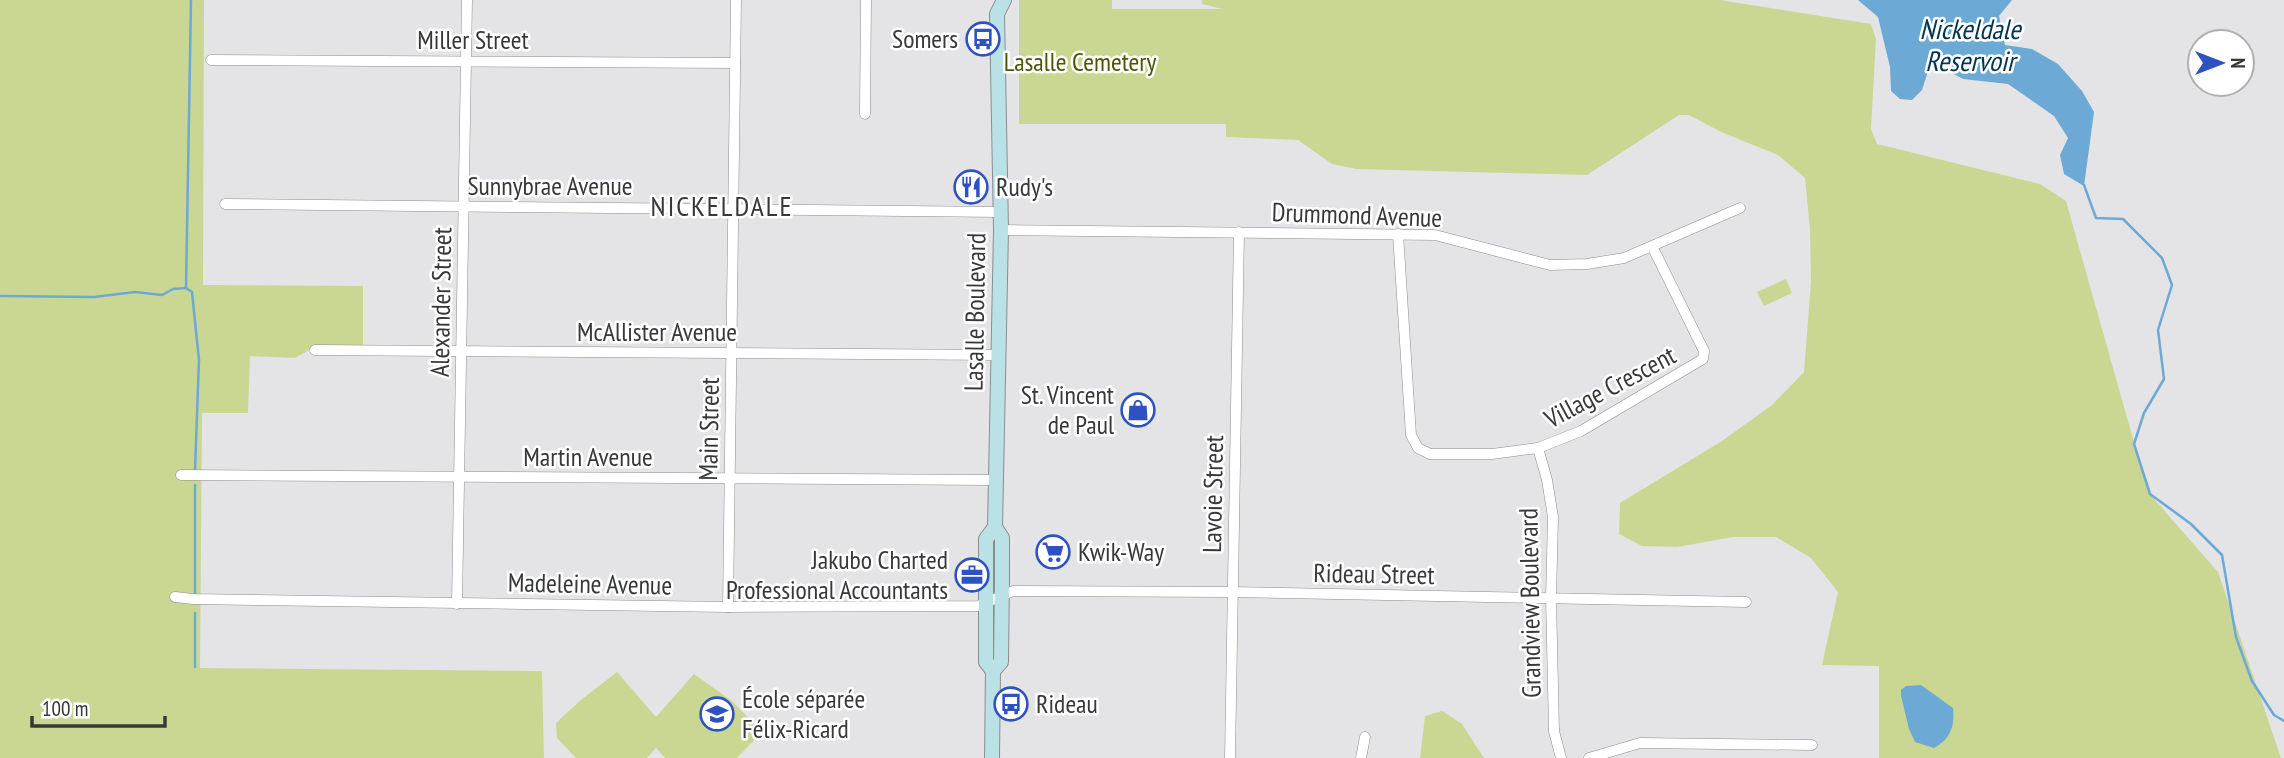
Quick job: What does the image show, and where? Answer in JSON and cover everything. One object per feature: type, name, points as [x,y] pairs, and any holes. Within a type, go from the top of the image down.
[{"type":"main road","name":"Lasalle Boulevard","points":[[993,671],[1001,662],[1002,596],[1002,538],[995,527],[1001,230],[997,4]]},
{"type":"main road","name":"Lasalle Boulevard","points":[[992,758],[993,671],[986,662],[985,603],[986,539],[995,527]]},
{"type":"street","name":"Alexander Street","points":[[457,604],[467,0]]},
{"type":"street","name":"Main Street","points":[[728,607],[736,0]]},
{"type":"street","points":[[865,114],[866,0]]},
{"type":"street","name":"Miller Street","points":[[211,60],[735,63]]},
{"type":"street","name":"Sunnybrae Avenue","points":[[225,204],[1001,212]]},
{"type":"street","name":"Drummond Avenue","points":[[1001,230],[1435,235],[1550,265],[1587,264],[1624,258],[1653,248],[1740,208]]},
{"type":"street","name":"Lavoie Street","points":[[1230,758],[1239,232]]},
{"type":"street","name":"Village Crescent","points":[[1398,234],[1411,435],[1418,448],[1430,454],[1492,454],[1538,448],[1581,431],[1703,359],[1704,351],[1653,248]]},
{"type":"street","name":"McAllister Avenue","points":[[315,350],[998,355]]},
{"type":"street","name":"Grandview Boulevard","points":[[1538,448],[1553,517],[1551,598],[1554,732],[1561,758]]},
{"type":"street","name":"Martin Avenue","points":[[181,475],[995,480]]},
{"type":"street","name":"Rideau Street","points":[[1002,596],[1013,592],[1232,592],[1746,602]]},
{"type":"street","name":"Madeleine Avenue","points":[[175,597],[728,607],[978,606],[1002,596]]},
{"type":"street","points":[[1361,758],[1365,737]]},
{"type":"street","points":[[1589,758],[1640,743],[1812,745]]},
{"type":"green space","points":[[0,0],[204,0],[203,285],[363,286],[363,350],[311,349],[295,358],[250,356],[248,413],[202,413],[200,668],[542,671],[544,758],[0,758]]},
{"type":"green space","name":"Lasalle Cemetery","points":[[1019,0],[1112,0],[1112,9],[1222,9],[1202,4],[1202,0],[1720,0],[1871,24],[1876,39],[1871,129],[1877,144],[2040,184],[2066,201],[2148,492],[2218,572],[2281,758],[1879,758],[1879,666],[1822,665],[1838,592],[1811,558],[1776,537],[1733,537],[1677,547],[1642,546],[1619,534],[1620,503],[1722,441],[1772,405],[1804,372],[1811,282],[1805,178],[1778,155],[1721,132],[1689,115],[1679,115],[1587,175],[1356,169],[1332,164],[1298,140],[1226,137],[1226,124],[1019,124]]},
{"type":"green space","points":[[1786,279],[1792,293],[1764,306],[1757,292]]},
{"type":"green space","points":[[617,672],[656,717],[694,674],[732,701],[762,732],[737,758],[665,758],[656,748],[647,758],[576,758],[557,738],[556,723]]},
{"type":"green space","points":[[1442,711],[1462,724],[1484,758],[1420,758],[1425,716]]},
{"type":"water","name":"Nickeldale Reservoir","points":[[1858,0],[2012,0],[1999,16],[2005,45],[2032,49],[2058,64],[2082,91],[2094,112],[2084,186],[2064,174],[2060,155],[2068,138],[2054,116],[2008,84],[1963,79],[1937,65],[1930,65],[1922,90],[1912,100],[1900,99],[1891,91],[1890,67],[1878,17]]},
{"type":"water","points":[[1921,685],[1953,708],[1950,732],[1944,741],[1934,748],[1915,742],[1901,696],[1901,690],[1906,686]]},
{"type":"waterway","points":[[191,0],[186,288],[192,292],[199,360],[195,470]]},
{"type":"waterway","points":[[2084,185],[2096,218],[2123,219],[2162,258],[2172,285],[2158,330],[2164,379],[2144,413],[2134,444],[2150,494],[2191,524],[2222,555],[2236,637],[2252,681],[2274,715],[2284,721]]},
{"type":"waterway","points":[[0,296],[94,297],[135,292],[162,295],[173,289],[186,288]]},
{"type":"waterway","points":[[195,485],[195,595]]},
{"type":"waterway","points":[[195,613],[195,667]]},
{"type":"place","name":"Somers","points":[[983,39]]},
{"type":"place","name":"Rudy's","points":[[971,187]]},
{"type":"place","name":"St. Vincent de Paul","points":[[1138,410]]},
{"type":"place","name":"Kwik-Way","points":[[1053,552]]},
{"type":"place","name":"Jakubo Charted Professional Accountants","points":[[972,575]]},
{"type":"place","name":"Rideau","points":[[1011,704]]},
{"type":"place","name":"École séparée Félix-Ricard","points":[[717,714]]},
{"type":"district","name":"NICKELDALE","points":[[722,206]]}]
